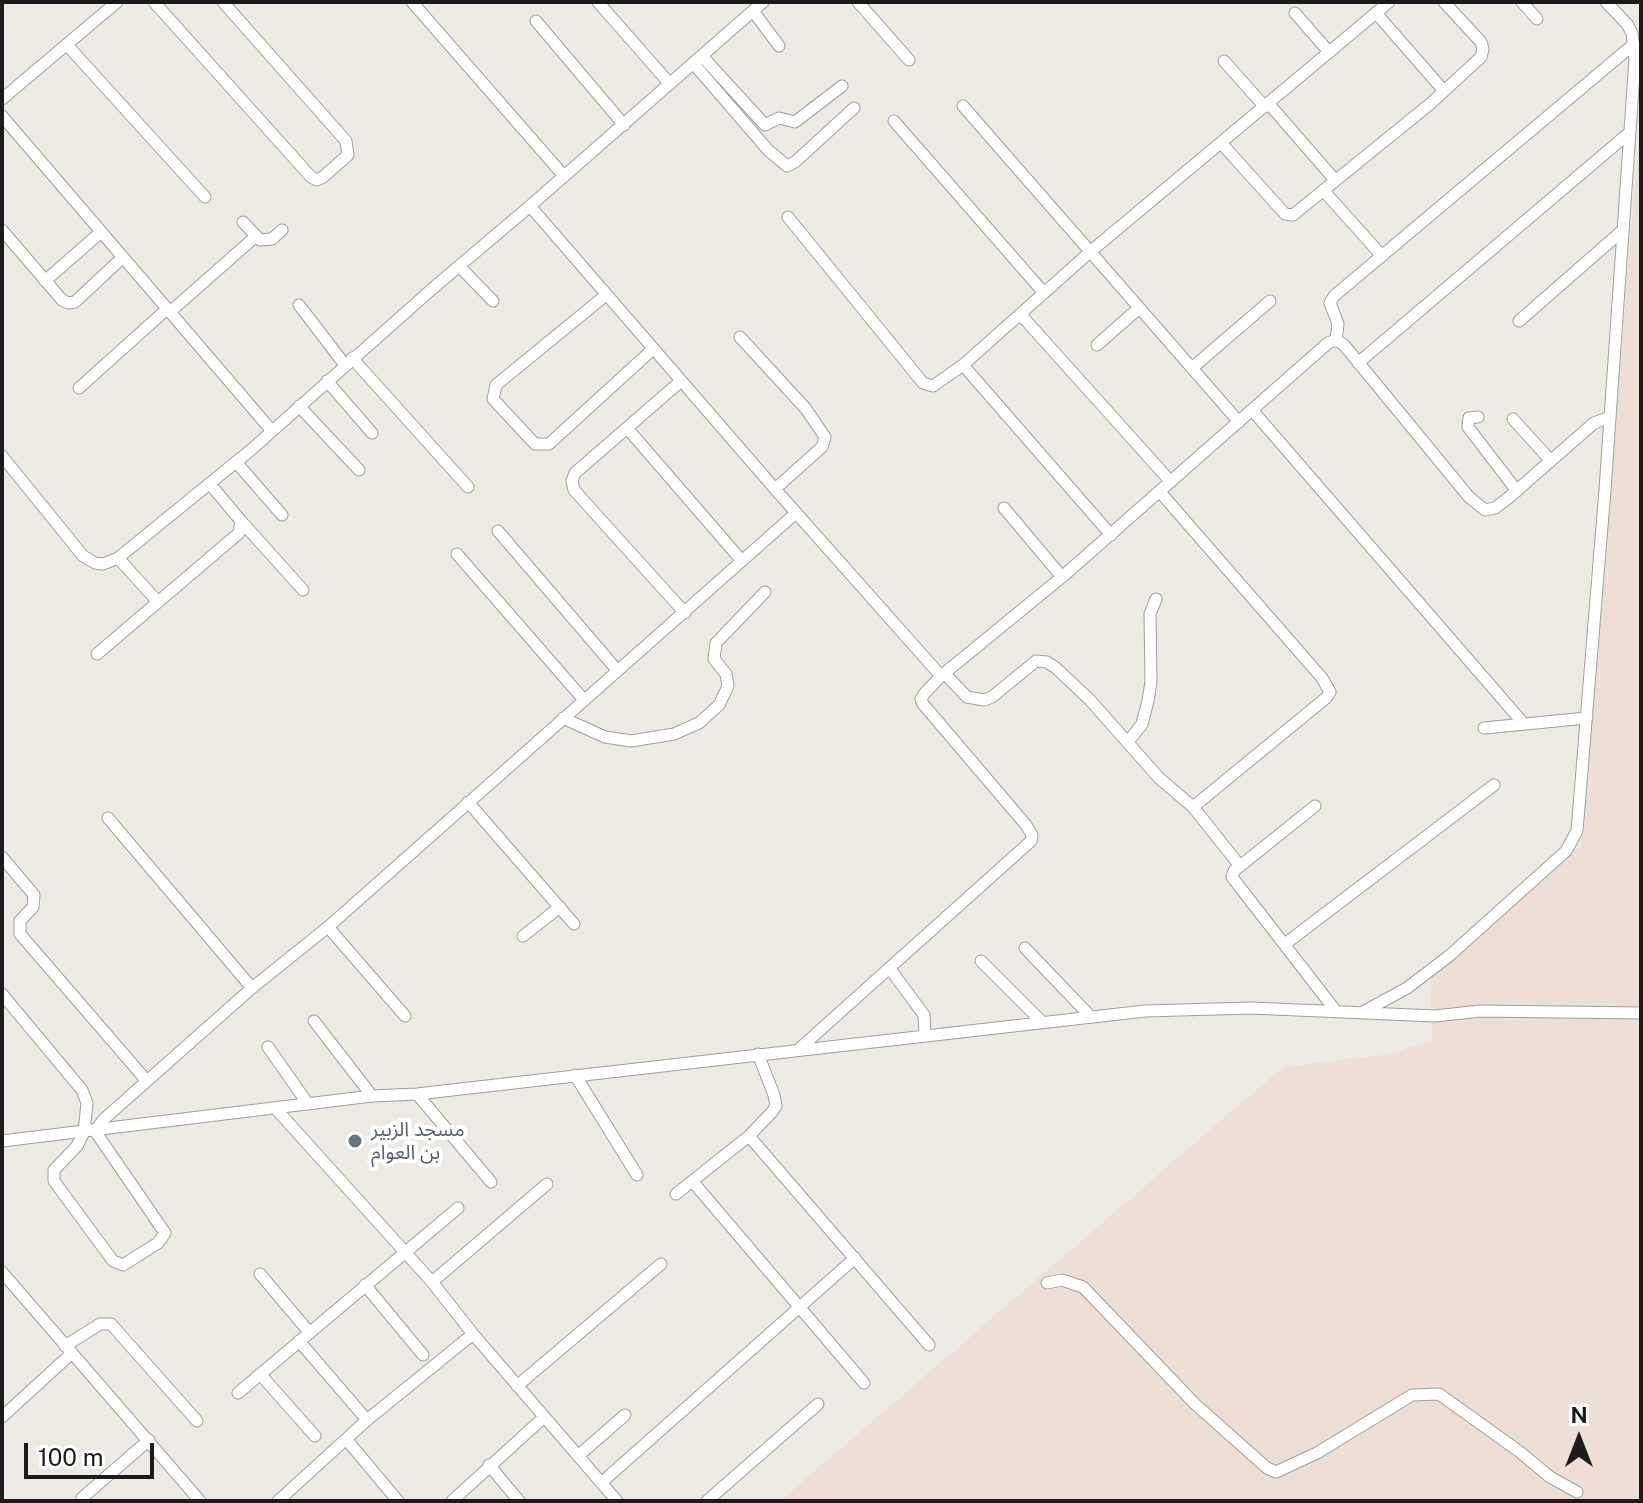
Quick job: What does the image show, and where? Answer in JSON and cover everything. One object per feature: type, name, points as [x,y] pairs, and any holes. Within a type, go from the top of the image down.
[{"type":"street","points":[[154,2],[311,177],[317,180],[323,177],[348,155],[346,141],[223,2]]},
{"type":"street","points":[[412,2],[564,176]]},
{"type":"street","points":[[598,2],[670,84]]},
{"type":"street","points":[[2,456],[83,556],[103,564],[118,558],[272,431],[763,2]]},
{"type":"street","points":[[858,2],[909,60]]},
{"type":"street","points":[[788,217],[923,383],[928,386],[940,384],[1090,252],[1389,2]]},
{"type":"street","points":[[1222,144],[1287,215],[1293,215],[1481,57],[1481,42],[1444,2]]},
{"type":"street","points":[[1522,2],[1537,19]]},
{"type":"street","points":[[1363,1012],[1407,988],[1449,956],[1566,851],[1577,831],[1610,417],[1634,44],[1627,24],[1606,2]]},
{"type":"street","points":[[2,99],[110,4]]},
{"type":"street","points":[[753,11],[779,46]]},
{"type":"street","points":[[1295,13],[1329,52]]},
{"type":"street","points":[[1376,13],[1444,91]]},
{"type":"street","points":[[536,21],[624,125]]},
{"type":"street","points":[[1336,340],[1338,324],[1330,307],[1331,300],[1634,44]]},
{"type":"street","points":[[67,45],[205,197]]},
{"type":"street","points":[[697,59],[765,125],[779,118],[791,123],[797,121],[842,86]]},
{"type":"street","points":[[697,59],[768,150],[787,166],[854,108]]},
{"type":"street","points":[[1224,61],[1335,180]]},
{"type":"street","points":[[963,106],[1239,422]]},
{"type":"street","points":[[2,116],[272,431]]},
{"type":"street","points":[[894,121],[1044,293]]},
{"type":"street","points":[[1358,363],[1629,133]]},
{"type":"street","points":[[1323,190],[1382,256]]},
{"type":"street","points":[[530,206],[796,513],[943,675],[967,697],[984,700],[992,697],[1028,665],[1036,661],[1047,662],[1090,700],[1159,778],[1193,807],[1240,866]]},
{"type":"street","points":[[243,222],[255,237],[266,241],[282,230]]},
{"type":"street","points":[[2,230],[62,300],[75,302],[123,257]]},
{"type":"street","points":[[1519,321],[1622,231]]},
{"type":"street","points":[[45,281],[101,232]]},
{"type":"street","points":[[79,388],[255,237]]},
{"type":"street","points":[[459,266],[493,301]]},
{"type":"street","points":[[606,295],[496,385],[493,399],[535,444],[549,444],[653,349]]},
{"type":"street","points":[[1192,368],[1270,301]]},
{"type":"street","points":[[299,305],[468,487]]},
{"type":"street","points":[[1097,345],[1139,308]]},
{"type":"street","points":[[1021,315],[1171,482]]},
{"type":"street","points":[[740,337],[806,409],[825,437],[822,447],[775,489]]},
{"type":"street","points":[[798,1049],[1031,841],[1032,835],[1026,825],[922,701],[924,694],[1111,535],[1328,343],[1340,341],[1481,509],[1495,508],[1594,423],[1610,417]]},
{"type":"street","points":[[963,365],[1111,535]]},
{"type":"street","points":[[327,381],[372,433]]},
{"type":"street","points":[[681,381],[575,473],[572,481],[574,490],[685,613]]},
{"type":"street","points":[[299,406],[359,470]]},
{"type":"street","points":[[1252,410],[1524,724]]},
{"type":"street","points":[[1478,417],[1469,418],[1468,427],[1517,491]]},
{"type":"street","points":[[1513,419],[1551,461]]},
{"type":"street","points":[[627,428],[742,561]]},
{"type":"street","points":[[236,462],[282,515]]},
{"type":"street","points":[[210,484],[303,590]]},
{"type":"street","points":[[1160,492],[1322,678],[1330,692],[1193,807]]},
{"type":"street","points":[[1004,508],[1062,577]]},
{"type":"street","points":[[2,994],[82,1090],[87,1103],[90,1131],[165,1233],[158,1243],[123,1265],[113,1261],[54,1181],[54,1170],[90,1131],[146,1080],[328,927],[796,513]]},
{"type":"street","points":[[97,654],[239,533],[241,521]]},
{"type":"street","points":[[498,531],[617,670]]},
{"type":"street","points":[[457,554],[584,700]]},
{"type":"street","points":[[118,558],[158,602]]},
{"type":"street","points":[[563,718],[605,737],[631,741],[674,734],[699,723],[719,705],[728,686],[726,674],[714,659],[716,643],[765,592]]},
{"type":"street","points":[[1128,742],[1142,724],[1148,701],[1150,614],[1156,599]]},
{"type":"street","points":[[1484,728],[1587,718]]},
{"type":"street","points":[[1285,944],[1494,785]]},
{"type":"street","points":[[468,802],[574,924]]},
{"type":"street","points":[[1315,806],[1234,871],[1232,877],[1335,1010]]},
{"type":"street","points":[[108,818],[252,988]]},
{"type":"street","points":[[2,857],[34,895],[33,907],[20,921],[20,934],[146,1080]]},
{"type":"street","points":[[523,936],[560,907]]},
{"type":"street","points":[[328,927],[405,1016]]},
{"type":"street","points":[[1025,948],[1090,1016]]},
{"type":"street","points":[[981,961],[1042,1022]]},
{"type":"street","points":[[890,969],[924,1015],[925,1035]]},
{"type":"street","points":[[2,1141],[372,1096],[417,1094],[1090,1016],[1199,1008],[1335,1010],[1435,1016],[1480,1011],[1641,1013]]},
{"type":"street","points":[[314,1021],[372,1096]]},
{"type":"street","points":[[268,1047],[308,1104]]},
{"type":"street","points":[[676,1194],[749,1136],[776,1106],[758,1054]]},
{"type":"street","points":[[575,1075],[637,1175]]},
{"type":"street","points":[[417,1094],[491,1182]]},
{"type":"street","points":[[276,1109],[432,1282],[543,1418],[617,1501]]},
{"type":"street","points":[[749,1136],[929,1345]]},
{"type":"street","points":[[693,1182],[864,1383]]},
{"type":"street","points":[[432,1282],[547,1184]]},
{"type":"street","points":[[238,1393],[458,1208]]},
{"type":"street","points":[[601,1483],[855,1258]]},
{"type":"street","points":[[517,1386],[661,1264]]},
{"type":"street","points":[[2,1272],[200,1501]]},
{"type":"street","points":[[260,1274],[309,1332]]},
{"type":"street","points":[[1047,1283],[1062,1280],[1083,1287],[1195,1404],[1267,1468],[1276,1472],[1317,1453],[1412,1395],[1439,1394],[1550,1477],[1577,1492]]},
{"type":"street","points":[[365,1285],[423,1355]]},
{"type":"street","points":[[2,1417],[69,1349],[100,1324],[111,1324],[197,1421]]},
{"type":"street","points":[[278,1501],[367,1420],[473,1334]]},
{"type":"street","points":[[299,1341],[367,1420]]},
{"type":"street","points":[[260,1374],[315,1436]]},
{"type":"street","points":[[707,1501],[818,1404]]},
{"type":"street","points":[[578,1456],[625,1415]]},
{"type":"street","points":[[452,1501],[543,1418]]},
{"type":"street","points":[[346,1439],[398,1501]]},
{"type":"street","points":[[82,1498],[149,1440]]},
{"type":"street","points":[[489,1465],[519,1501]]},
{"type":"shaded area","points":[[1641,109],[1641,1501],[780,1501],[1283,1067],[1383,1055],[1432,1041],[1430,973],[1439,972],[1581,846]]},
{"type":"place","name":"مسجد الزبير بن العوام","points":[[355,1141]]}]
